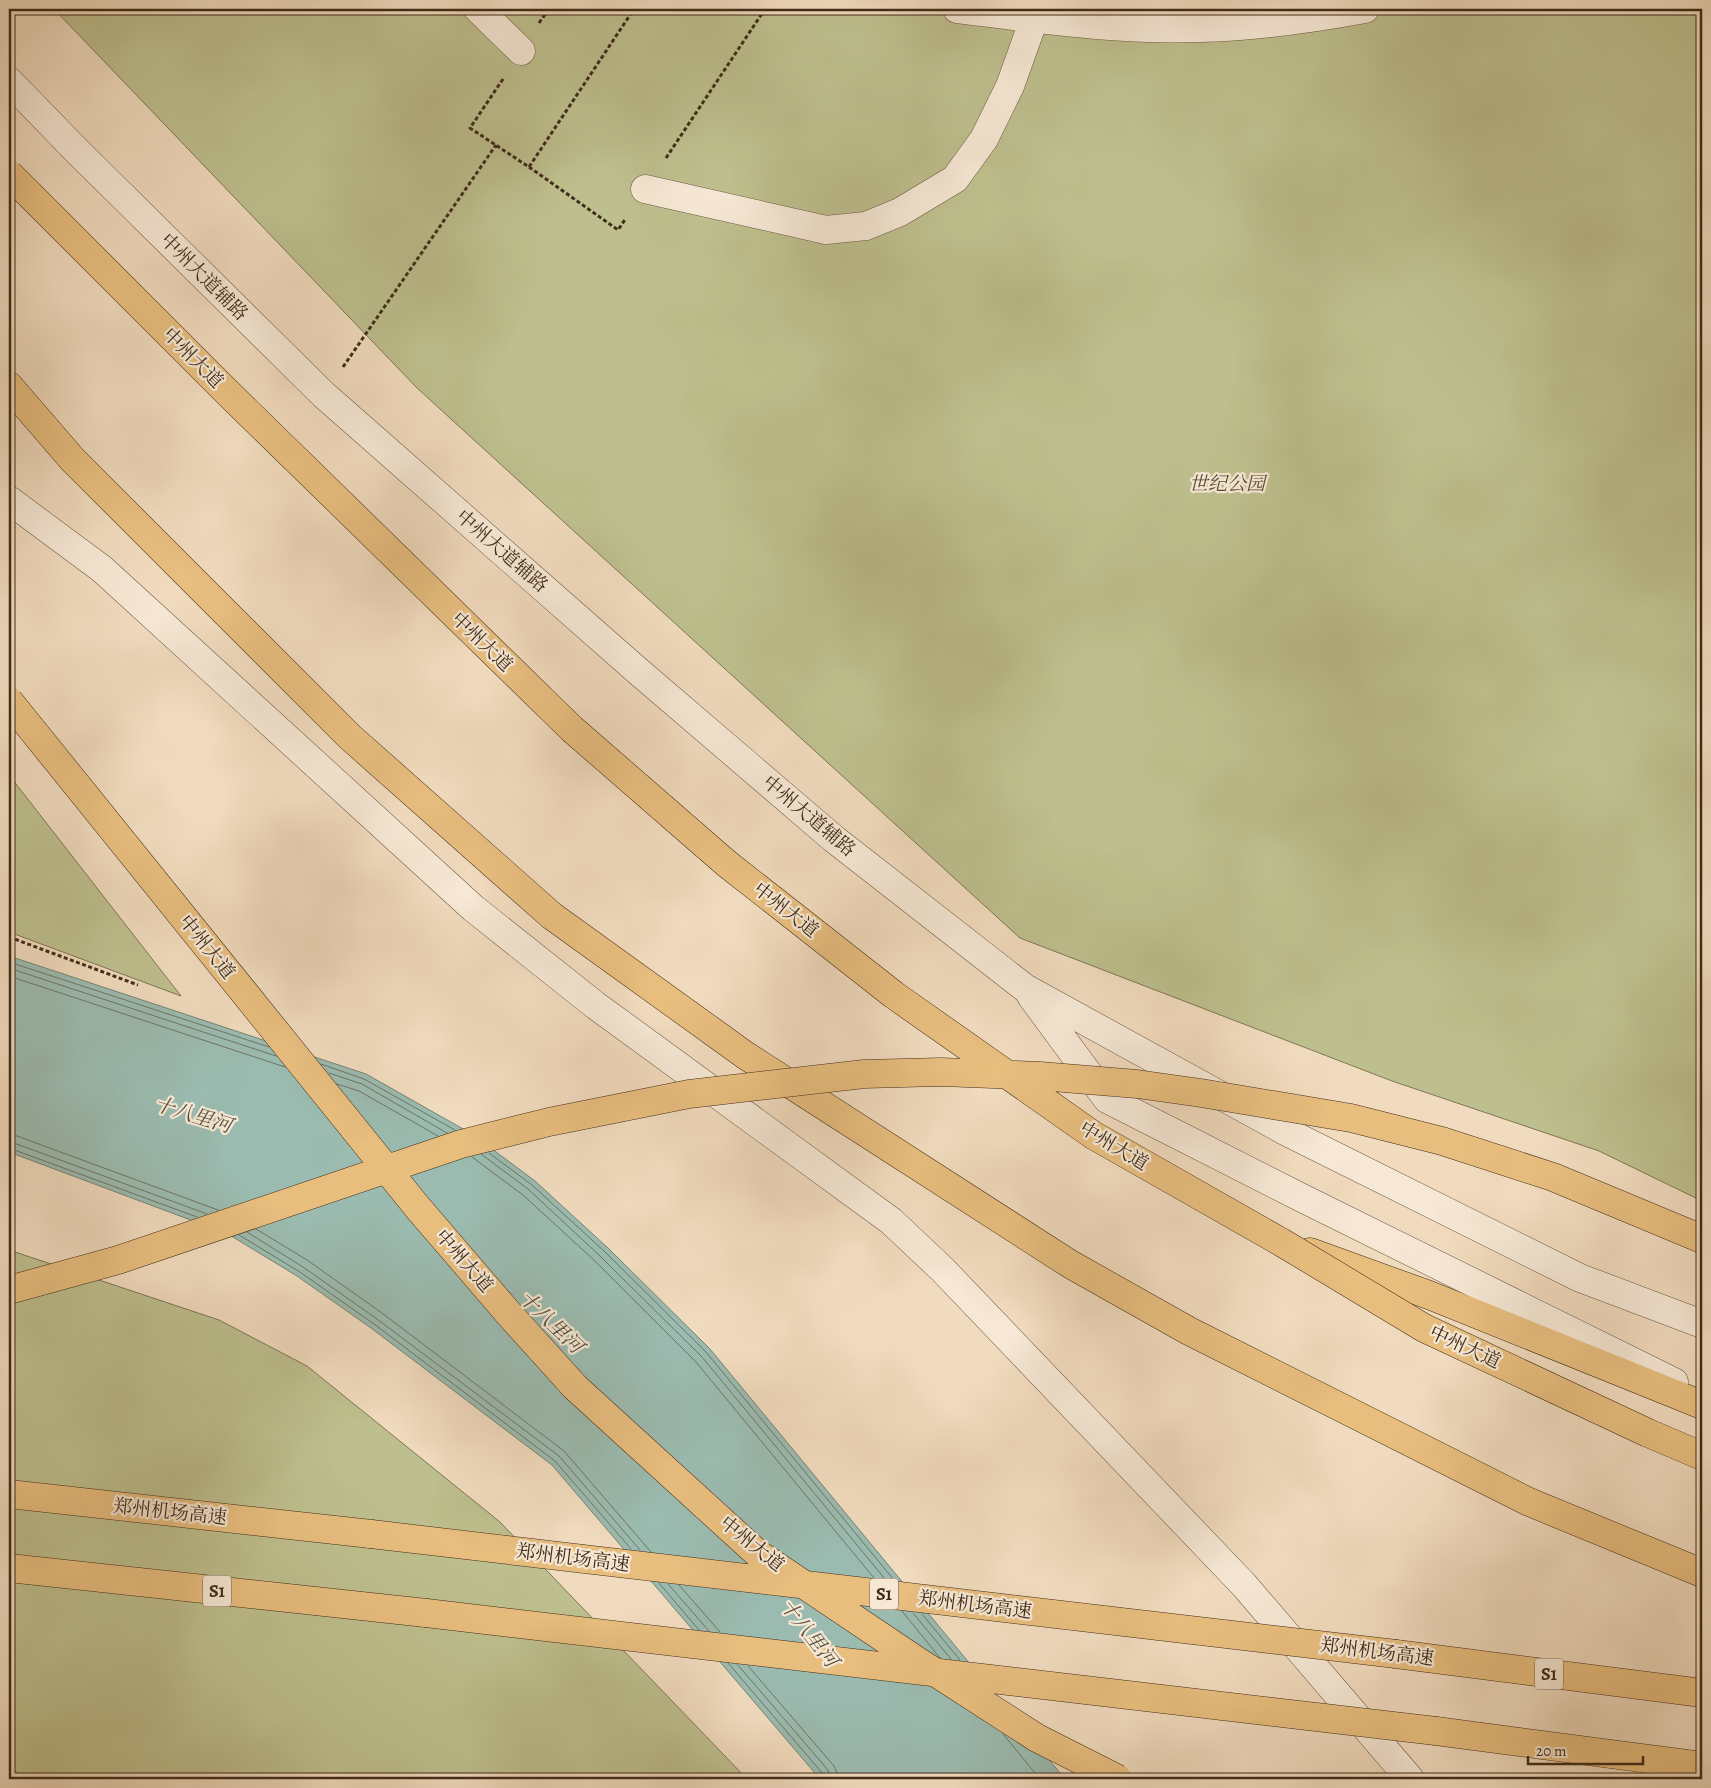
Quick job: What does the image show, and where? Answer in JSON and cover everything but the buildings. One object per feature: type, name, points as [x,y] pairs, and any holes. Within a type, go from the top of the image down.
[{"type":"main road","name":"中州大道","points":[[9,174],[236,401],[565,722],[726,863],[894,995],[1093,1136],[1282,1242],[1424,1328],[1639,1429],[1702,1456]]},
{"type":"main road","points":[[9,386],[72,459],[350,737],[552,916],[745,1055],[1070,1264],[1189,1331],[1529,1502],[1702,1573]]},
{"type":"main road","name":"中州大道","points":[[9,701],[418,1208],[510,1315],[576,1387],[757,1553],[916,1660],[1037,1738],[1118,1779]]},
{"type":"main road","points":[[9,1290],[118,1260],[461,1144],[549,1122],[689,1094],[864,1074],[951,1072],[1040,1076],[1137,1084],[1351,1118],[1442,1141],[1553,1177],[1702,1239]]},
{"type":"main road","points":[[1282,1242],[1429,1295],[1702,1405]]},
{"type":"main road","name":"郑州机场高速","points":[[9,1494],[371,1534],[1396,1654],[1702,1693]]},
{"type":"main road","name":"S1","points":[[9,1568],[426,1614],[1436,1732],[1702,1766]]},
{"type":"street","points":[[478,9],[521,51]]},
{"type":"street","points":[[957,9],[1034,19],[1133,27],[1198,28],[1254,26],[1365,9]]},
{"type":"street","points":[[645,189],[826,230],[866,226],[900,212],[955,179],[984,139],[1010,86],[1034,19]]},
{"type":"street","name":"中州大道辅路","points":[[9,81],[76,150],[324,395],[639,672],[834,839],[1026,988]]},
{"type":"street","points":[[9,500],[102,569],[473,908],[595,1005],[891,1221],[943,1270],[1244,1585],[1410,1779]]},
{"type":"street","points":[[1026,988],[1287,1132],[1553,1265],[1580,1278],[1702,1324]]},
{"type":"street","points":[[1026,988],[1107,1099],[1702,1396]]},
{"type":"path","points":[[549,9],[470,128],[618,230],[765,9]]},
{"type":"path","points":[[529,167],[634,9]]},
{"type":"path","points":[[324,395],[496,145]]},
{"type":"path","points":[[9,937],[138,985]]},
{"type":"green space","name":"世纪公园","points":[[54,9],[1702,9],[1702,1201],[1599,1151],[1392,1081],[1020,938],[417,388]]},
{"type":"green space","points":[[9,775],[181,996],[9,932]]},
{"type":"green space","points":[[9,1250],[219,1320],[307,1366],[500,1522],[747,1779],[25,1779],[9,1766]]},
{"type":"water","name":"十八里河","points":[[9,956],[366,1074],[472,1134],[535,1181],[608,1248],[710,1349],[1065,1779],[820,1779],[552,1465],[371,1328],[297,1276],[228,1234],[9,1152]]}]
